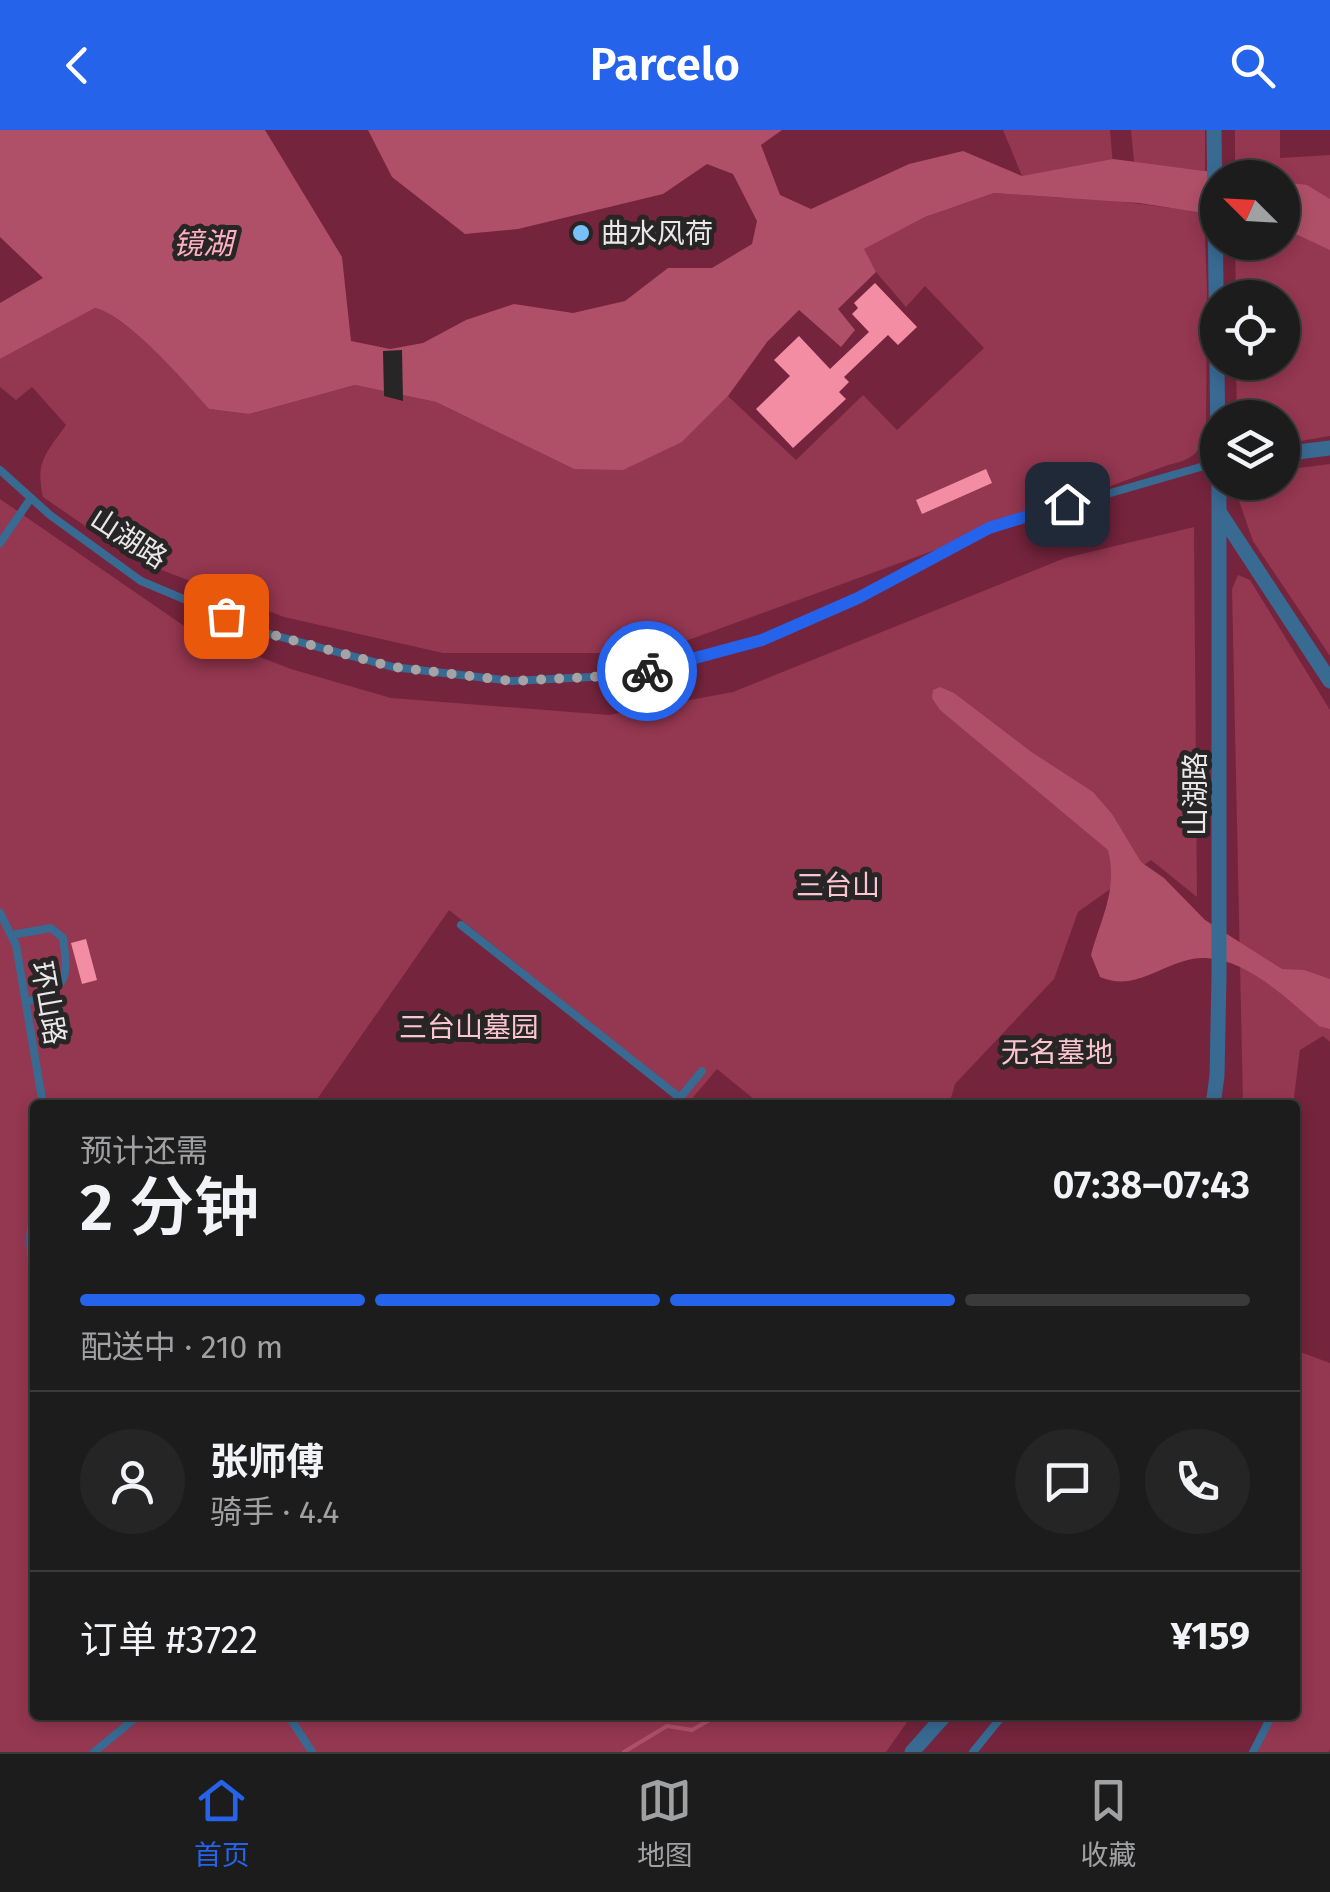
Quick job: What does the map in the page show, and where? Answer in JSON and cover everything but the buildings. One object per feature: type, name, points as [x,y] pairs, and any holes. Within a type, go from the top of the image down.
[{"type":"street","points":[[1214,130],[1214,160]]},
{"type":"street","points":[[1216,260],[1218,400]]},
{"type":"street","points":[[1300,452],[1330,448]]},
{"type":"street","name":"山湖路","points":[[1214,1100],[1218,1076],[1220,910],[1220,500]]},
{"type":"street","points":[[1220,513],[1330,681]]},
{"type":"street","points":[[912,1752],[941,1720]]},
{"type":"lane","name":"山湖路","points":[[0,470],[50,516],[141,581],[262,632],[393,667],[512,681],[631,675],[762,640],[858,598],[989,528],[1200,467]]},
{"type":"lane","points":[[0,543],[30,498]]},
{"type":"lane","name":"环山路","points":[[0,913],[16,945],[42,1100]]},
{"type":"lane","points":[[460,925],[675,1100]]},
{"type":"lane","points":[[11,936],[51,928],[63,938],[64,980],[55,992],[27,1002]]},
{"type":"lane","points":[[679,1100],[702,1071]]},
{"type":"lane","points":[[94,1752],[133,1720]]},
{"type":"lane","points":[[291,1720],[312,1752]]},
{"type":"lane","points":[[974,1752],[998,1720]]},
{"type":"lane","points":[[1253,1752],[1269,1720]]},
{"type":"green space","points":[[0,130],[1330,130],[1330,1752],[0,1752]]},
{"type":"green space","points":[[1003,130],[1110,130],[1116,201],[1200,212],[1200,260],[1206,260],[1207,280],[1200,280],[1200,380],[1206,380],[1206,400],[1200,400],[1197,451],[1183,461],[661,650],[443,653],[284,617],[133,559],[43,497],[41,466],[66,425],[32,387],[16,400],[0,387],[0,359],[95,308],[139,336],[209,409],[249,414],[355,385],[436,402],[574,469],[682,442],[728,396],[796,460],[863,395],[897,430],[984,348],[925,286],[906,307],[876,272],[863,249],[925,217],[994,193],[1064,198],[1022,176]]},
{"type":"green space","points":[[1131,130],[1205,130],[1205,160],[1200,160],[1200,170],[1134,162]]},
{"type":"green space","points":[[1235,130],[1280,130],[1280,158],[1330,155],[1330,436],[1300,441],[1300,400],[1237,400],[1236,380],[1300,380],[1300,280],[1236,280],[1235,260],[1300,260],[1300,160],[1235,160]]},
{"type":"green space","points":[[1330,464],[1330,656],[1253,541],[1239,500],[1300,500],[1300,468]]},
{"type":"green space","name":"三台山","points":[[0,499],[190,630],[291,669],[391,698],[609,715],[733,692],[1065,558],[1194,527],[1197,897],[1151,860],[1078,912],[1054,979],[955,1084],[950,1100],[755,1100],[717,1069],[686,1100],[449,910],[316,1100],[30,1100],[30,1720],[908,1720],[886,1752],[0,1752]]},
{"type":"green space","points":[[1238,575],[1250,580],[1330,710],[1330,1042],[1323,1036],[1300,1050],[1294,1100],[1243,1100],[1232,589]]},
{"type":"green space","points":[[1300,1352],[1330,1363],[1330,1748],[1329,1752],[1251,1752],[1266,1720],[1300,1720]]},
{"type":"water","name":"镜湖","points":[[0,130],[265,130],[342,257],[351,341],[390,349],[423,343],[466,320],[514,304],[573,313],[625,301],[668,268],[712,268],[752,244],[757,221],[733,174],[707,164],[663,194],[518,229],[465,234],[392,177],[368,130],[782,130],[761,145],[780,195],[811,209],[909,164],[963,151],[1022,176],[1113,159],[1200,170],[1200,212],[1139,203],[994,193],[925,217],[864,249],[876,272],[838,309],[855,330],[841,347],[799,310],[767,342],[728,396],[682,442],[623,470],[574,469],[436,402],[355,385],[249,414],[209,409],[139,336],[95,308],[0,359],[0,303],[43,278],[0,237]]},
{"type":"water","points":[[1300,184],[1330,199],[1330,250],[1300,236]]},
{"type":"water","points":[[940,687],[1093,792],[1112,814],[1141,862],[1164,878],[1205,920],[1282,969],[1304,970],[1330,979],[1330,1029],[1319,1026],[1252,974],[1222,960],[1192,959],[1128,981],[1100,977],[1091,955],[1110,891],[1108,850],[940,710],[932,698],[933,690]]},
{"type":"pier","points":[[402,350],[403,401],[384,396],[383,351]]},
{"type":"waterway","points":[[624,1752],[667,1726],[692,1730],[709,1720]]},
{"type":"way so far","points":[[226,616],[262,632],[393,667],[512,681],[647,671]]},
{"type":"place","name":"曲水风荷","points":[[581,233]]},
{"type":"route","points":[[647,671],[762,640],[858,598],[989,528],[1067,504]]},
{"type":"park label","name":"三台山墓园","points":[[469,1027]]},
{"type":"park label","name":"无名墓地","points":[[1057,1052]]}]
